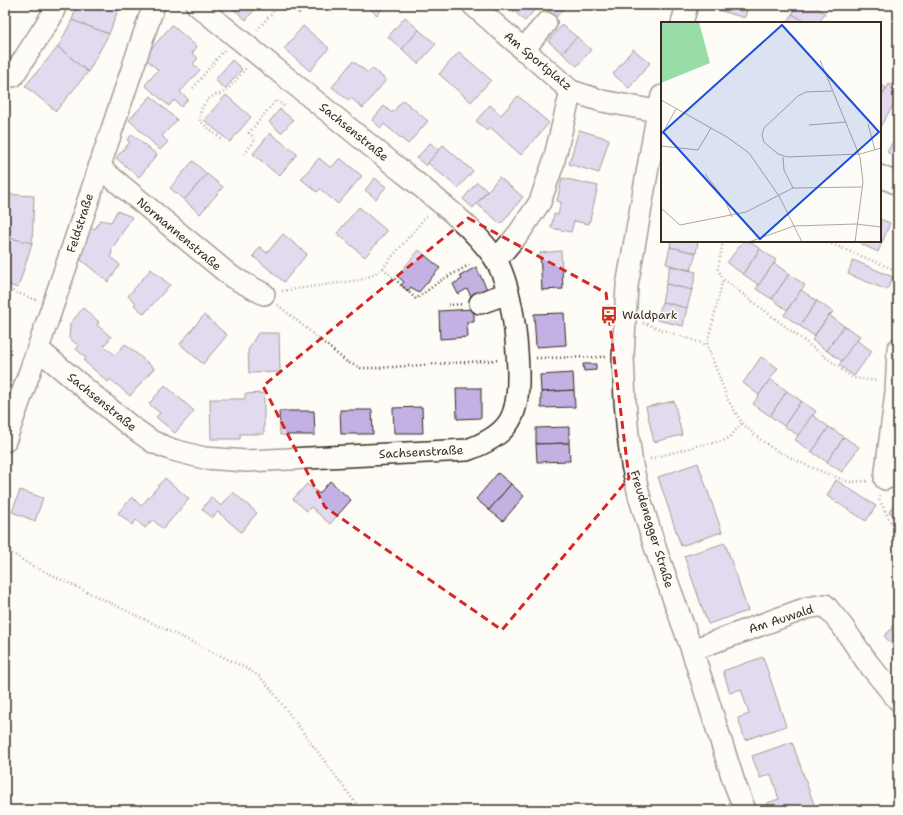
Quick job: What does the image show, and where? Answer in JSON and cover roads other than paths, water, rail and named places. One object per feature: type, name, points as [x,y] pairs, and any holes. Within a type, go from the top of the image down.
[{"type":"street","points":[[13,76],[56,5]]},
{"type":"street","name":"Feldstraße","points":[[5,441],[39,350],[154,5]]},
{"type":"street","name":"Sachsenstraße","points":[[39,350],[129,426],[154,442],[173,450],[204,458],[247,461],[467,450],[485,443],[501,432],[510,421],[516,406],[518,390],[518,358],[507,287],[496,260],[481,241],[439,201],[197,5]]},
{"type":"street","name":"Am Sportplatz","points":[[473,5],[571,91],[602,101],[661,106]]},
{"type":"street","points":[[682,22],[687,5]]},
{"type":"street","points":[[523,50],[546,23]]},
{"type":"street","points":[[496,260],[519,233],[540,202],[553,164],[571,91]]},
{"type":"street","name":"Freudenegger Straße","points":[[661,106],[627,286],[623,356],[625,401],[632,464],[640,499],[656,550],[692,650],[734,782],[745,810]]},
{"type":"street","name":"Normannenstraße","points":[[99,167],[232,277],[264,294]]},
{"type":"street","points":[[881,176],[898,184]]},
{"type":"street","points":[[480,303],[508,293]]},
{"type":"street","points":[[885,479],[896,383],[898,349]]},
{"type":"street","name":"Am Auwald","points":[[692,650],[807,608],[825,605],[843,627],[867,662],[898,700]]},
{"type":"place","name":"Waldpark","points":[[609,315]]}]
